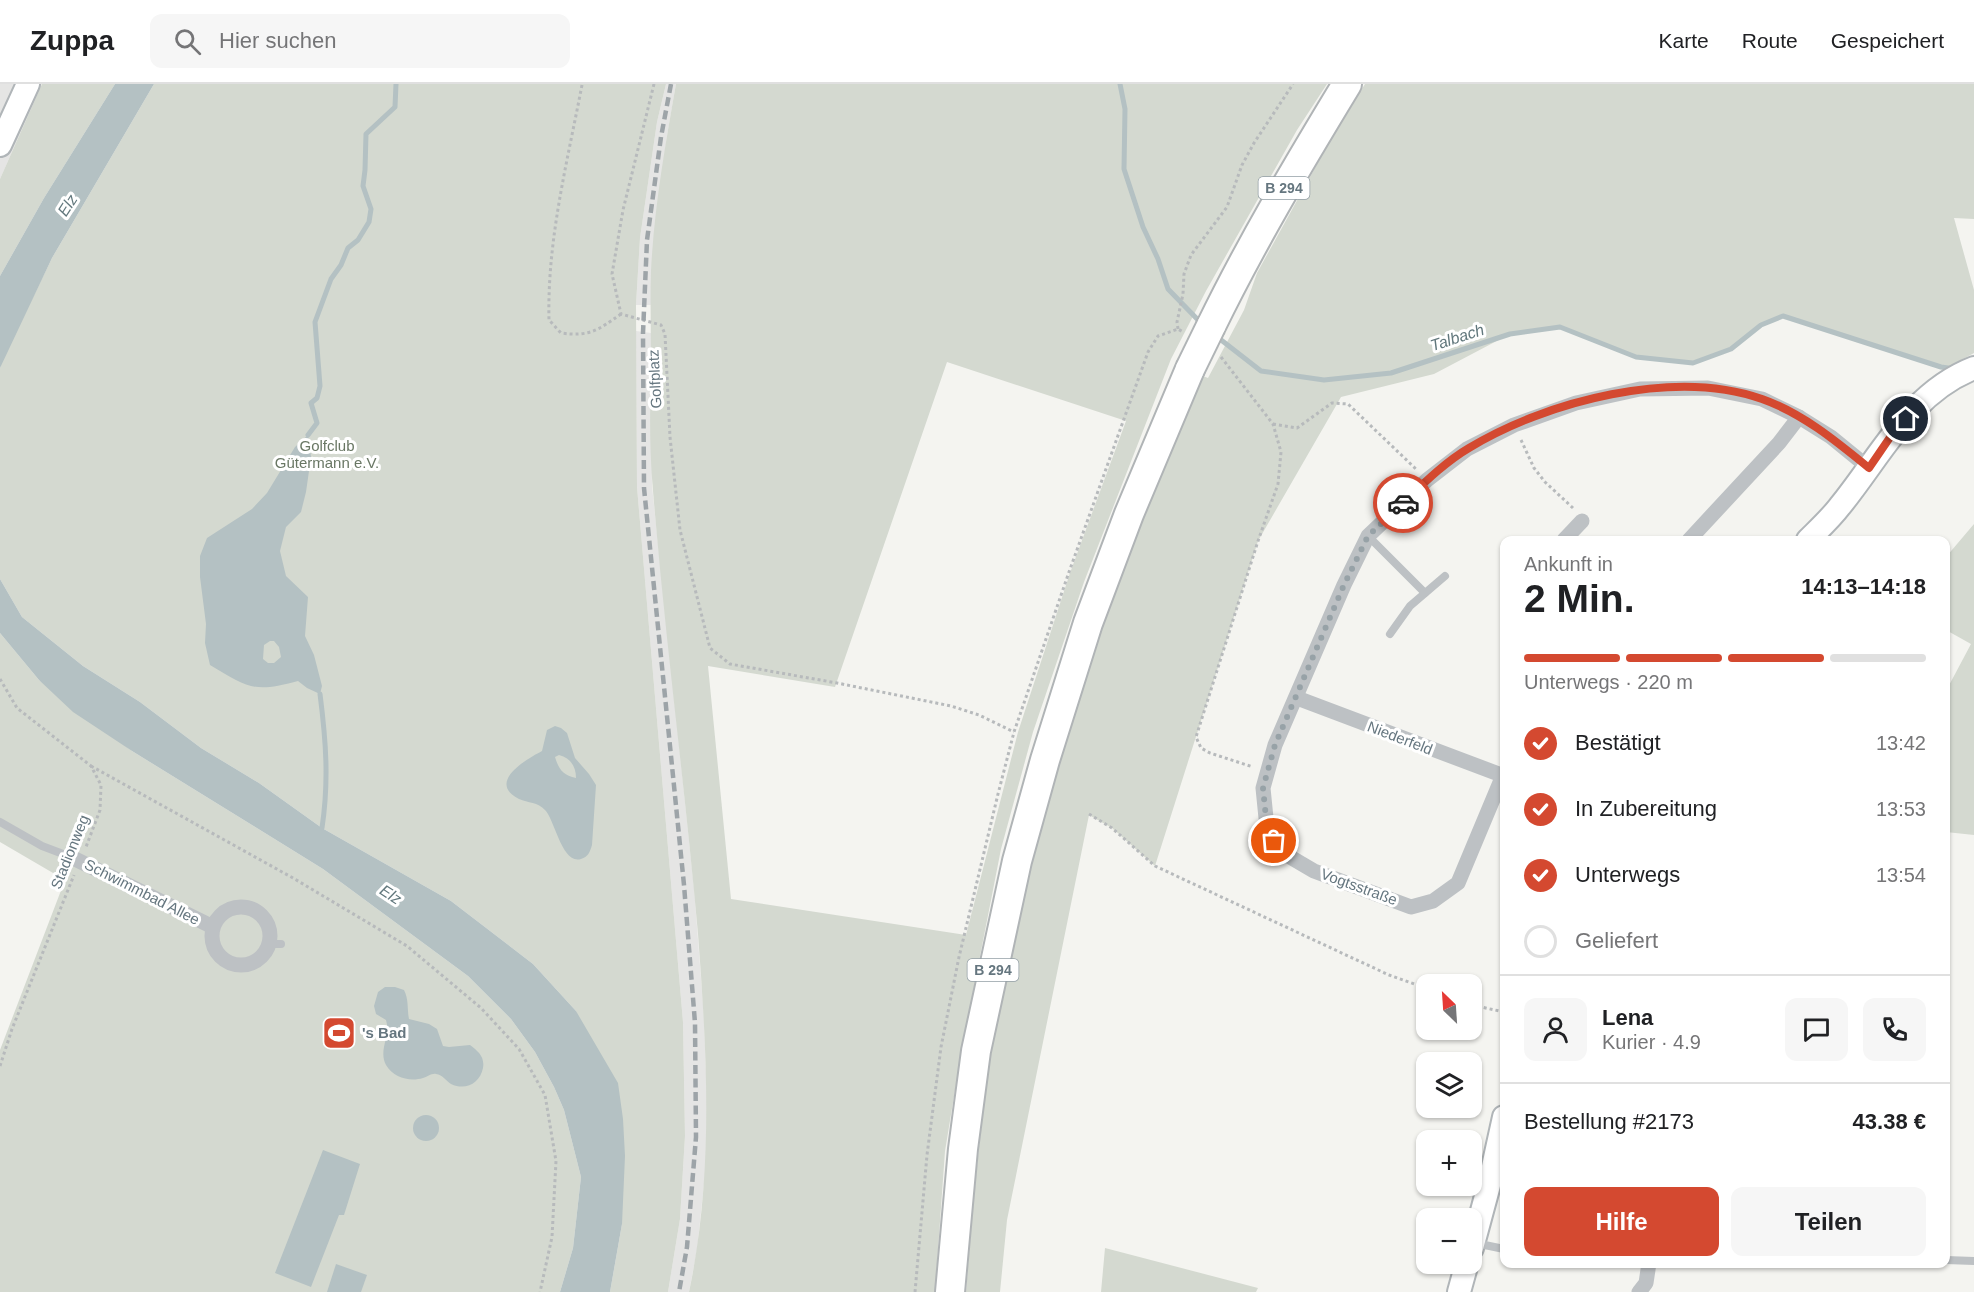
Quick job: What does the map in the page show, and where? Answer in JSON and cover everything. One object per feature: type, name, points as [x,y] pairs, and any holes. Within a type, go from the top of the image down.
[{"type":"highway","name":"B 294","points":[[950,1292],[963,1149],[976,1051],[1017,861],[1045,760],[1088,623],[1190,369],[1226,296],[1292,174],[1347,84]]},
{"type":"street","points":[[0,145],[28,84]]},
{"type":"street","points":[[1812,536],[1839,507],[1893,433],[1919,404],[1942,384],[1974,368]]},
{"type":"street","name":"Vogtsstraße","points":[[1500,784],[1462,876],[1453,888],[1433,901],[1411,907],[1314,871],[1285,854],[1274,841],[1266,818],[1263,788],[1275,745],[1344,585],[1368,536],[1427,480],[1467,449],[1514,425],[1576,403],[1640,389],[1708,388],[1762,399],[1799,417],[1831,437],[1869,468]]},
{"type":"street","points":[[1693,536],[1779,443],[1799,417]]},
{"type":"street","points":[[1568,536],[1582,521]]},
{"type":"street","name":"Niederfeld","points":[[1297,698],[1500,774]]},
{"type":"street","name":"Schwimmbad Allee","points":[[75,859],[213,927]]},
{"type":"street","name":"Schwimmbad Allee","points":[[238,907],[250,908],[266,920],[275,944],[260,960],[248,965],[235,965],[224,960],[215,951],[212,939],[213,927],[226,911],[238,907]]},
{"type":"street","points":[[1482,1208],[1500,1133]]},
{"type":"street","points":[[1639,1292],[1646,1283],[1648,1268]]},
{"type":"street","points":[[1459,1292],[1464,1274]]},
{"type":"lane","points":[[1368,536],[1425,593]]},
{"type":"lane","points":[[1390,634],[1410,606],[1444,576]]},
{"type":"lane","points":[[0,822],[42,846],[75,859]]},
{"type":"lane","points":[[1482,1250],[1500,1249]]},
{"type":"lane","points":[[1950,1260],[1974,1261]]},
{"type":"path","points":[[582,85],[559,202],[548,286],[549,320],[561,333],[580,335],[600,329],[621,314],[612,274],[623,210],[654,84]]},
{"type":"path","points":[[1178,329],[1184,274],[1191,255],[1227,207],[1246,158],[1293,84]]},
{"type":"path","name":"Golfplatz","points":[[621,314],[661,325],[665,334],[670,437],[680,530],[711,648],[730,664],[837,682],[951,706],[979,715],[1014,732],[959,957],[941,1047],[927,1155],[915,1292]]},
{"type":"path","points":[[1268,772],[1210,753],[1201,748],[1196,737],[1257,541],[1278,484],[1281,452],[1273,424],[1297,428],[1332,403],[1348,404],[1427,480]]},
{"type":"path","points":[[1514,425],[1534,468],[1545,482],[1580,515],[1582,521]]},
{"type":"path","points":[[0,679],[17,708],[91,766],[293,878],[407,946],[481,1008],[519,1049],[545,1095],[556,1161],[552,1237],[540,1292]]},
{"type":"path","name":"Stadionweg","points":[[0,1066],[75,859],[100,810],[101,785],[91,766]]},
{"type":"path","points":[[1089,814],[1112,828],[1155,866],[1389,975],[1416,984]]},
{"type":"path","points":[[1482,1007],[1500,1011]]},
{"type":"shaded area","points":[[0,84],[42,84],[0,179]]},
{"type":"shaded area","points":[[666,84],[676,84],[654,239],[651,305],[636,305],[640,238],[657,122]]},
{"type":"shaded area","points":[[636,331],[651,333],[652,486],[694,888],[704,1017],[707,1103],[706,1165],[697,1250],[689,1292],[668,1292],[680,1219],[685,1136],[683,1022],[637,487]]},
{"type":"green space","points":[[42,84],[115,84],[44,198],[0,276],[0,179]]},
{"type":"green space","name":"Golfclub Gütermann e.V.","points":[[154,84],[666,84],[657,122],[640,238],[636,305],[637,487],[683,1022],[685,1136],[680,1219],[668,1292],[610,1292],[622,1224],[576,1011],[533,964],[451,901],[322,828],[259,783],[201,748],[140,702],[83,666],[22,617],[0,579],[0,368],[2,361],[52,258]]},
{"type":"green space","points":[[676,84],[1327,84],[1297,130],[1206,291],[1171,359],[1084,582],[1033,732],[1001,849],[962,1048],[945,1151],[935,1292],[689,1292],[697,1248],[705,1158],[704,1024],[698,934],[658,546],[650,443],[652,248],[660,178]],"holes":[[[947,362],[1126,421],[1070,573],[1018,732],[966,935],[731,899],[708,666],[835,687]]]},
{"type":"green space","points":[[1365,84],[1974,84],[1974,219],[1954,218],[1974,290],[1974,353],[1945,369],[1783,316],[1761,325],[1731,349],[1693,363],[1636,357],[1560,327],[1510,334],[1434,374],[1341,397],[1258,541],[1155,866],[1112,828],[1089,815],[1007,1220],[1000,1292],[966,1292],[982,1120],[1001,993],[1021,901],[1047,800],[1093,649],[1138,530],[1203,376],[1208,378],[1244,310],[1257,273],[1332,137]]},
{"type":"green space","points":[[1974,524],[1974,835],[1950,832],[1950,683],[1971,644],[1950,632],[1950,552]]},
{"type":"green space","points":[[0,633],[39,680],[132,751],[323,869],[468,976],[511,1019],[535,1052],[554,1087],[564,1110],[581,1177],[573,1248],[560,1292],[0,1292],[0,1050],[65,880],[0,842]]},
{"type":"green space","points":[[1105,1248],[1258,1288],[1256,1292],[1101,1292]]},
{"type":"water","name":"Elz","points":[[115,84],[154,84],[52,258],[0,368],[0,276],[44,198]]},
{"type":"water","points":[[308,435],[311,457],[306,492],[301,512],[286,527],[280,551],[286,576],[308,597],[305,636],[314,655],[322,686],[320,694],[298,681],[271,687],[243,683],[210,665],[205,643],[206,624],[200,577],[200,556],[207,538],[252,509],[267,493],[295,447]],"holes":[[[274,641],[279,647],[281,657],[274,663],[268,663],[263,659],[264,645]]]},
{"type":"water","name":"Elz","points":[[0,579],[22,617],[83,666],[140,702],[201,748],[259,783],[322,828],[451,901],[533,964],[576,1011],[618,1083],[623,1119],[625,1156],[622,1224],[610,1292],[560,1292],[573,1248],[581,1177],[564,1110],[554,1087],[535,1052],[511,1019],[468,976],[323,869],[73,712],[39,680],[0,633]]},
{"type":"water","points":[[555,726],[567,733],[575,758],[596,785],[592,845],[588,854],[581,859],[574,859],[564,849],[549,815],[542,807],[519,799],[510,792],[507,785],[508,778],[519,765],[542,751],[547,730]],"holes":[[[559,755],[572,763],[576,778],[560,769],[555,757]]]},
{"type":"water","points":[[385,987],[404,990],[409,1019],[429,1024],[437,1029],[443,1046],[470,1045],[478,1052],[482,1057],[483,1068],[476,1082],[462,1087],[433,1074],[418,1079],[408,1079],[398,1076],[389,1069],[383,1054],[387,1032],[386,1020],[376,1014],[374,1006],[378,992]]},
{"type":"water","points":[[426,1115],[435,1119],[439,1128],[435,1137],[426,1141],[417,1137],[413,1128],[417,1119]]},
{"type":"water","points":[[323,1150],[360,1164],[344,1215],[339,1215],[311,1287],[275,1273]]},
{"type":"water","points":[[336,1264],[367,1275],[361,1292],[327,1292]]},
{"type":"waterway","points":[[308,435],[317,423],[311,403],[317,398],[320,386],[315,322],[331,279],[341,265],[348,248],[358,240],[369,222],[371,209],[363,186],[366,134],[395,107],[396,84]]},
{"type":"waterway","name":"Talbach","points":[[1120,84],[1125,109],[1124,169],[1143,227],[1158,259],[1168,289],[1202,324]]},
{"type":"waterway","name":"Talbach","points":[[1216,336],[1261,371],[1324,380],[1391,373],[1510,334],[1560,327],[1636,357],[1693,363],[1731,349],[1761,325],[1783,316],[1941,367],[1955,369]]},
{"type":"waterway","points":[[320,694],[326,761],[322,828]]},
{"type":"railway","points":[[671,84],[661,137],[647,240],[643,333],[644,488],[684,885],[695,1023],[696,1137],[687,1247],[679,1292]]},
{"type":"way so far","points":[[1274,841],[1266,818],[1263,788],[1275,745],[1344,585],[1368,536],[1403,503]]},
{"type":"place","name":"'s Bad","points":[[339,1033]]},
{"type":"route","points":[[1403,503],[1427,480],[1467,449],[1495,434],[1576,403],[1640,389],[1708,388],[1762,399],[1799,417],[1831,437],[1869,468],[1893,433],[1906,419]]}]
